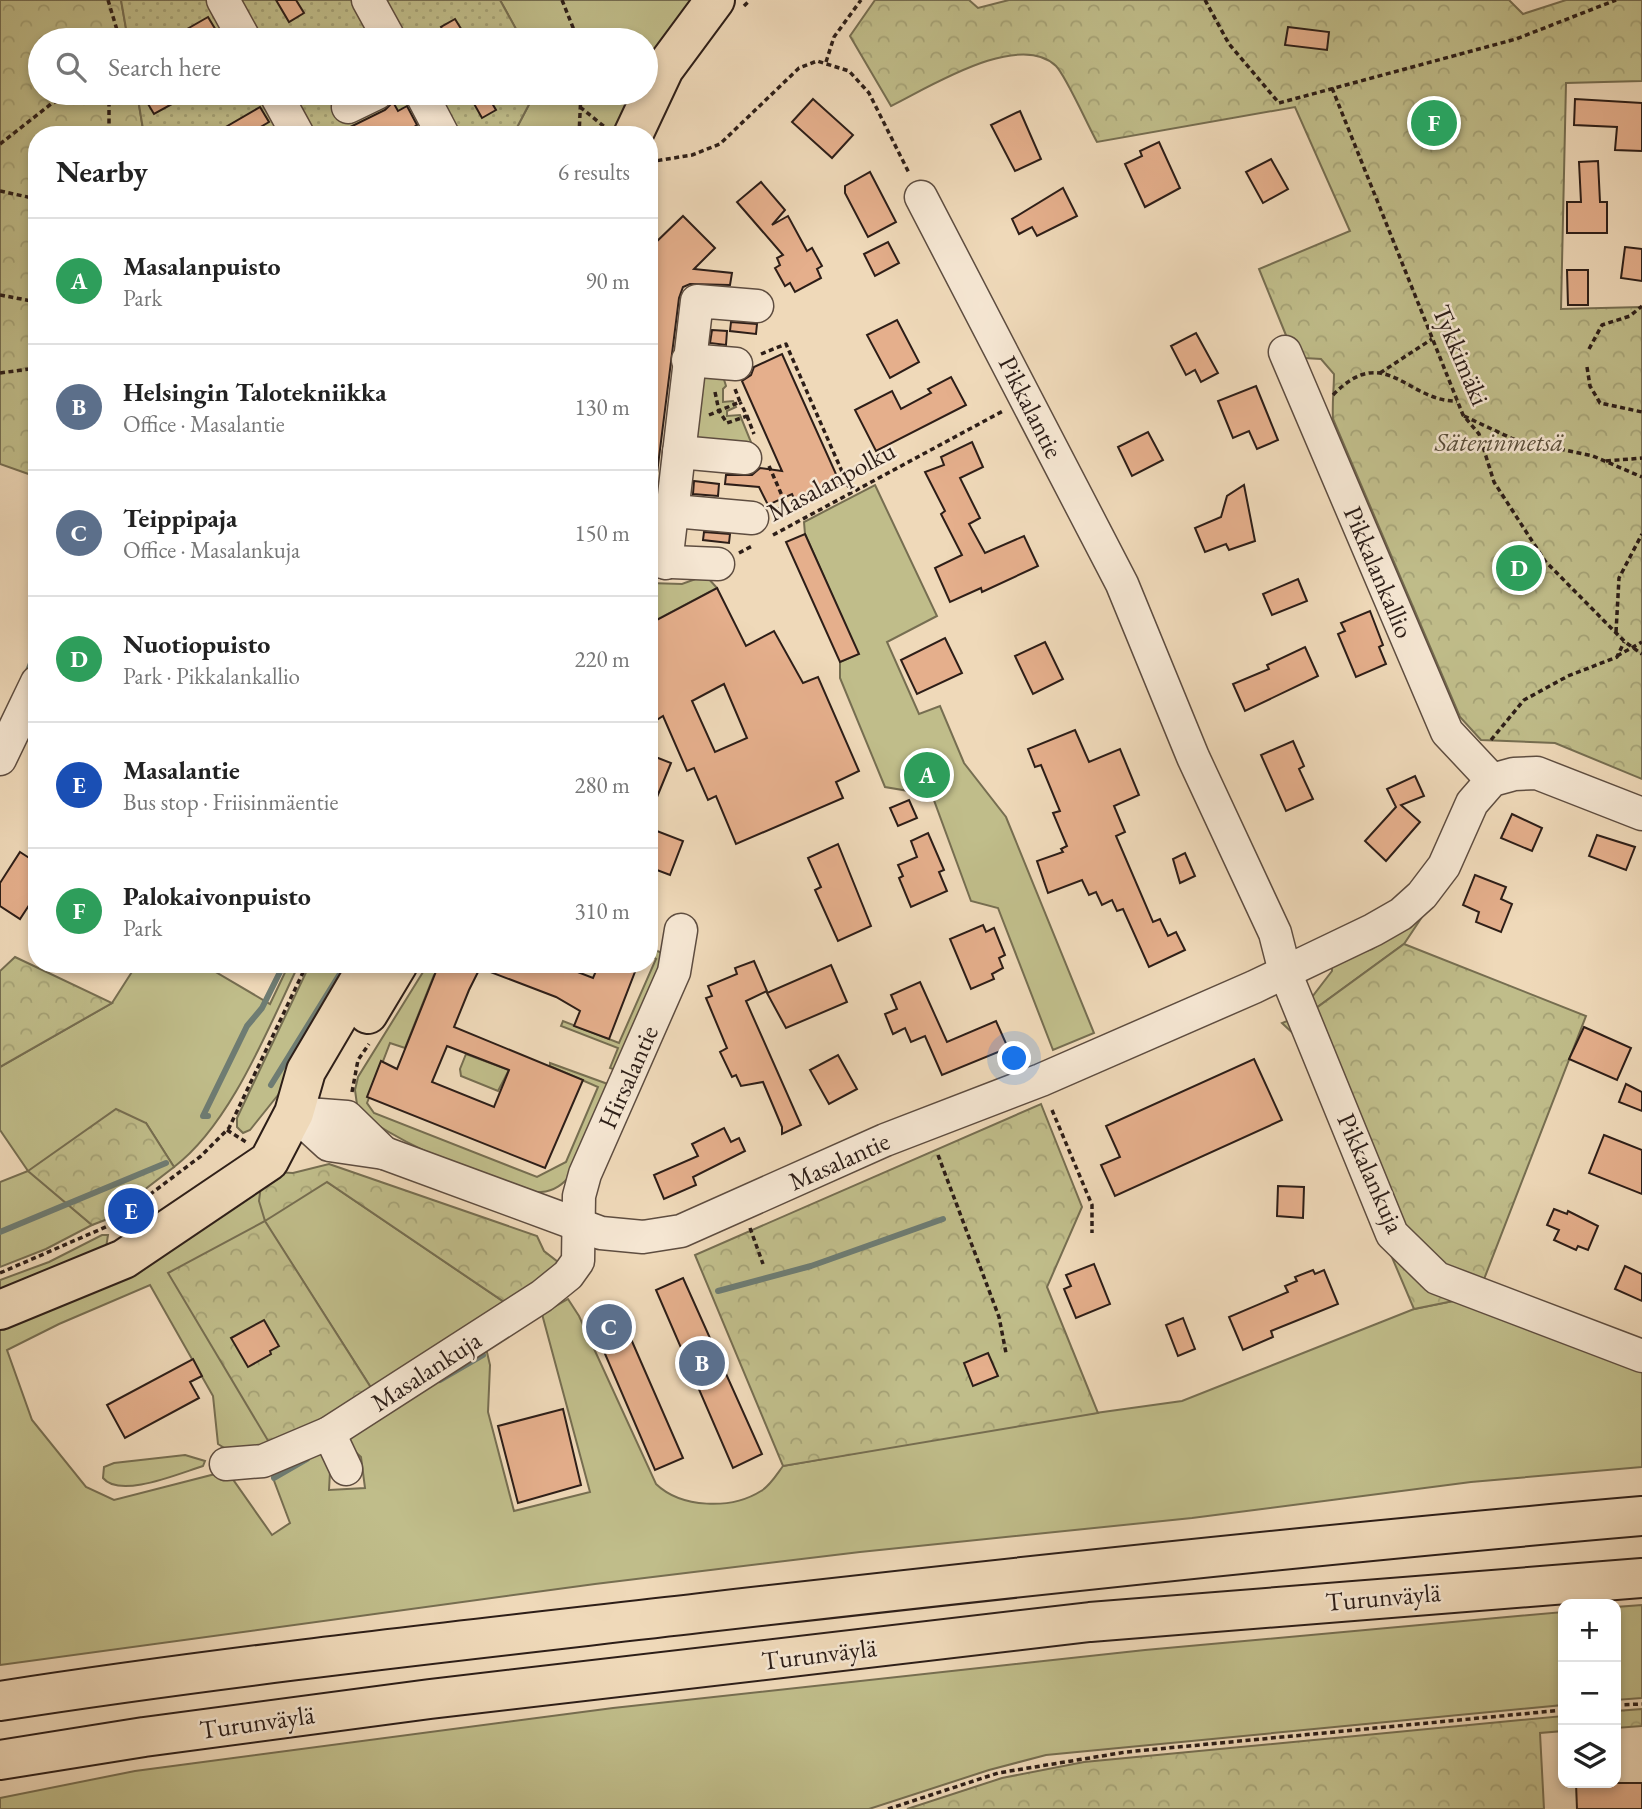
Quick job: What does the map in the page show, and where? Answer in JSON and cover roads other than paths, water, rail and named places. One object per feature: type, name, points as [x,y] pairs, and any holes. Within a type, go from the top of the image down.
[{"type":"main road","points":[[658,86],[664,69],[715,0]]},
{"type":"main road","points":[[644,126],[651,105]]},
{"type":"main road","points":[[0,1310],[124,1259],[269,1161],[294,1113],[306,1070],[364,973]]},
{"type":"main road","points":[[294,1113],[326,1081],[392,973]]},
{"type":"main road","name":"Turunväylä","points":[[0,1701],[135,1680],[418,1645],[1043,1574],[1405,1537],[1642,1517]]},
{"type":"main road","name":"Turunväylä","points":[[0,1760],[144,1737],[430,1699],[1090,1622],[1642,1578]]},
{"type":"main road","points":[[0,1780],[144,1737]]},
{"type":"street","points":[[223,0],[239,28]]},
{"type":"street","points":[[368,0],[383,28]]},
{"type":"street","points":[[282,105],[293,126]]},
{"type":"street","points":[[348,107],[352,105]]},
{"type":"street","points":[[427,105],[438,126]]},
{"type":"street","name":"Pikkalantie","points":[[921,197],[1122,584],[1193,758],[1275,933],[1285,972]]},
{"type":"street","points":[[718,564],[658,562],[674,511],[696,301],[757,306]]},
{"type":"street","name":"Pikkalankallio","points":[[1286,352],[1447,732],[1492,780]]},
{"type":"street","points":[[688,360],[730,370]]},
{"type":"street","points":[[679,452],[745,458]]},
{"type":"street","points":[[674,511],[758,533]]},
{"type":"street","points":[[0,758],[28,700]]},
{"type":"street","points":[[1492,780],[1514,774],[1537,773],[1642,814]]},
{"type":"street","name":"Masalantie","points":[[294,1113],[347,1117],[384,1153],[580,1226],[620,1236],[643,1237],[681,1231],[895,1136],[1041,1080],[1373,930],[1415,901],[1444,866],[1472,803],[1492,780]]},
{"type":"street","name":"Hirsalantie","points":[[580,1226],[579,1196],[585,1174],[674,972],[681,930]]},
{"type":"street","name":"Pikkalankuja","points":[[1285,972],[1392,1234],[1437,1278],[1642,1356]]},
{"type":"street","name":"Masalankuja","points":[[226,1464],[263,1461],[329,1433],[542,1296],[568,1275],[578,1261],[580,1226]]},
{"type":"street","points":[[329,1433],[346,1469]]},
{"type":"waterway","points":[[26,676],[28,671]]},
{"type":"waterway","points":[[208,1116],[203,1116],[247,1026],[262,1008],[280,973]]},
{"type":"waterway","points":[[271,1085],[340,973]]},
{"type":"waterway","points":[[0,1232],[166,1163]]},
{"type":"waterway","points":[[718,1291],[811,1266],[943,1219]]},
{"type":"waterway","points":[[440,1380],[483,1355]]},
{"type":"waterway","points":[[274,1478],[307,1459]]},
{"type":"place","name":"Palokaivonpuisto","points":[[1434,123]]},
{"type":"place","name":"Nuotiopuisto","points":[[1519,568]]},
{"type":"place","name":"Masalanpuisto","points":[[927,775]]},
{"type":"place","name":"Masalantie","points":[[131,1211]]},
{"type":"place","name":"Teippipaja","points":[[609,1327]]},
{"type":"place","name":"Helsingin Talotekniikka","points":[[702,1363]]},
{"type":"park label","name":"Säterinmetsä","points":[[1499,442]]}]
